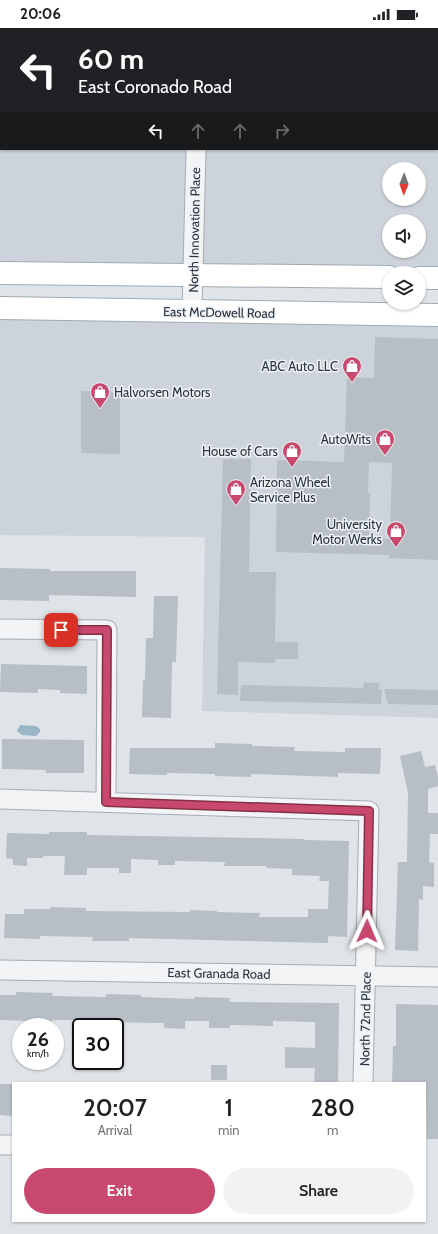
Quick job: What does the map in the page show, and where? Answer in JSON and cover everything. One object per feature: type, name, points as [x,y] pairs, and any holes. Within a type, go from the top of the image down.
[{"type":"main road","points":[[0,273],[382,277]]},
{"type":"main road","points":[[426,278],[438,278]]},
{"type":"main road","name":"East McDowell Road","points":[[0,308],[438,315]]},
{"type":"street","name":"North Innovation Place","points":[[192,311],[196,150]]},
{"type":"street","points":[[0,629],[107,630],[106,802],[0,799]]},
{"type":"street","name":"North 72nd Place","points":[[106,802],[369,811],[363,1082]]},
{"type":"street","name":"East Granada Road","points":[[0,970],[438,977]]},
{"type":"street","points":[[0,1145],[12,1145]]},
{"type":"shaded area","points":[[0,150],[438,150],[438,267],[0,264]]},
{"type":"shaded area","points":[[0,319],[438,327],[438,718],[202,711],[205,537],[0,535]]},
{"type":"water","points":[[20,725],[36,726],[40,729],[40,732],[36,736],[22,735],[17,731]]},
{"type":"building","points":[[375,337],[438,339],[438,560],[389,558],[389,555],[276,552],[277,460],[344,462],[347,377],[374,378]],"holes":[[[369,462],[392,463],[390,539],[369,538]]]},
{"type":"building","points":[[81,391],[120,392],[120,454],[81,453]]},
{"type":"building","points":[[223,459],[251,459],[249,572],[276,572],[275,642],[298,642],[298,659],[275,659],[275,663],[238,662],[238,695],[217,694]]},
{"type":"building","points":[[0,568],[50,569],[50,571],[136,571],[136,597],[49,595],[49,601],[0,600]]},
{"type":"building","points":[[154,596],[178,596],[176,662],[172,662],[171,718],[142,717],[146,638],[153,638]]},
{"type":"building","points":[[1,664],[87,666],[87,694],[60,693],[60,690],[38,689],[38,693],[0,692]]},
{"type":"building","points":[[364,682],[379,683],[379,689],[382,689],[381,704],[240,701],[241,685],[363,688]]},
{"type":"building","points":[[384,689],[438,690],[438,705],[388,704]]},
{"type":"building","points":[[2,739],[84,740],[84,773],[46,773],[46,770],[2,769]]},
{"type":"building","points":[[215,743],[295,747],[294,751],[345,752],[345,748],[381,748],[380,774],[338,773],[338,777],[251,774],[251,777],[215,776],[215,774],[129,774],[130,748],[215,748]]},
{"type":"building","points":[[421,751],[425,767],[435,765],[438,777],[438,786],[428,789],[428,813],[438,813],[438,834],[430,834],[429,862],[434,863],[434,887],[423,886],[423,900],[419,899],[418,951],[395,950],[398,862],[407,862],[408,793],[400,756]]},
{"type":"building","points":[[49,832],[87,832],[87,835],[349,841],[347,937],[328,936],[328,943],[129,938],[129,941],[92,941],[93,937],[40,936],[40,939],[4,938],[5,914],[24,914],[24,909],[50,909],[50,907],[86,908],[86,911],[190,912],[190,910],[260,913],[259,917],[308,917],[308,909],[328,909],[329,881],[319,881],[320,876],[292,875],[292,869],[266,868],[266,866],[224,866],[225,862],[175,861],[175,865],[158,865],[158,860],[131,859],[131,873],[119,873],[119,868],[87,868],[87,875],[64,875],[65,856],[27,858],[27,866],[13,865],[13,859],[6,858],[7,833],[49,834]]},
{"type":"building","points":[[16,992],[53,993],[52,996],[106,997],[106,994],[194,999],[194,997],[230,998],[230,1002],[339,1003],[338,1082],[314,1082],[315,1068],[285,1068],[285,1047],[315,1048],[315,1022],[273,1021],[273,1026],[230,1025],[230,1028],[209,1028],[209,1021],[185,1021],[185,1029],[164,1028],[164,1023],[124,1022],[124,1018],[72,1018],[72,1020],[64,1020],[64,1018],[12,1018],[12,1020],[0,1020],[0,995],[16,995]]},
{"type":"building","points":[[396,1004],[438,1005],[438,1139],[427,1139],[426,1082],[392,1082],[393,1046],[396,1046]]},
{"type":"building","points":[[211,1065],[227,1065],[227,1080],[211,1080]]},
{"type":"building","points":[[0,1084],[12,1084],[12,1116],[0,1115]]},
{"type":"place","name":"ABC Auto LLC","points":[[352,383]]},
{"type":"place","name":"Halvorsen Motors","points":[[100,409]]},
{"type":"place","name":"AutoWits","points":[[385,456]]},
{"type":"place","name":"House of Cars","points":[[292,468]]},
{"type":"place","name":"Arizona Wheel Service Plus","points":[[236,506]]},
{"type":"place","name":"University Motor Werks","points":[[396,548]]},
{"type":"route","points":[[61,630],[107,630],[106,802],[369,811],[367,931]]}]
